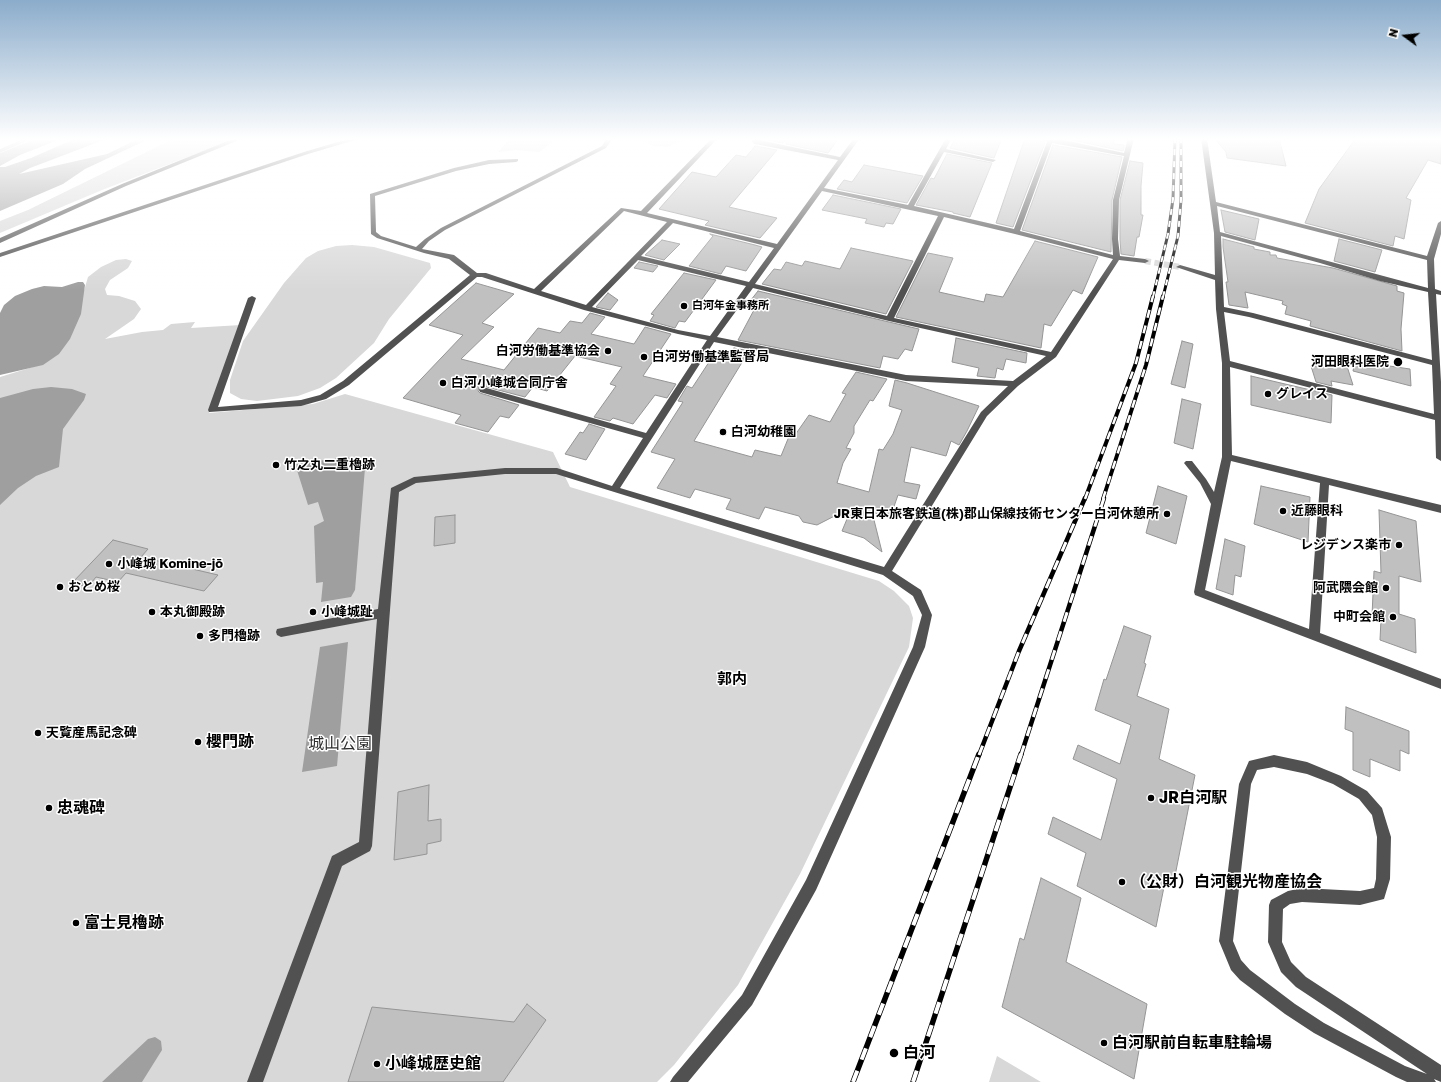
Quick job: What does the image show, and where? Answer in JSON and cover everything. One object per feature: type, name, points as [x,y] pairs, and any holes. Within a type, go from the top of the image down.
[{"type":"street","points":[[0,241],[116,188]]},
{"type":"street","points":[[0,255],[200,188]]},
{"type":"street","points":[[393,188],[372,195],[373,233],[379,237],[418,249],[451,256],[475,275],[483,275],[587,308],[678,332],[712,339],[906,378],[1015,384]]},
{"type":"street","points":[[418,249],[427,240],[443,229],[523,188]]},
{"type":"street","points":[[642,214],[666,188]]},
{"type":"street","points":[[910,207],[920,188]]},
{"type":"street","points":[[1016,232],[1032,188]]},
{"type":"street","points":[[886,572],[984,414],[1015,384],[1053,355],[1117,258],[1115,239],[1116,200],[1119,188]]},
{"type":"street","points":[[1212,188],[1217,233],[1220,309],[1226,363],[1227,457],[1216,504],[1199,592],[1441,684]]},
{"type":"street","points":[[614,490],[712,339],[819,189],[910,207],[1117,258],[1145,261]]},
{"type":"street","points":[[1214,203],[1430,259]]},
{"type":"street","points":[[535,292],[624,208],[642,214],[779,247]]},
{"type":"street","points":[[889,319],[942,215]]},
{"type":"street","points":[[587,308],[671,221]]},
{"type":"street","points":[[1441,224],[1430,259],[1439,396],[1441,458]]},
{"type":"street","points":[[1217,233],[1323,261],[1383,279],[1441,293]]},
{"type":"street","points":[[636,257],[889,319],[1053,355]]},
{"type":"street","points":[[1180,267],[1219,279]]},
{"type":"street","points":[[252,298],[212,410],[301,403],[323,397],[346,383],[475,275]]},
{"type":"street","points":[[1220,309],[1250,315],[1436,364]]},
{"type":"street","points":[[1226,363],[1439,415]]},
{"type":"street","points":[[483,390],[648,437]]},
{"type":"street","points":[[1227,457],[1441,509]]},
{"type":"street","points":[[1189,463],[1203,481],[1216,504]]},
{"type":"street","points":[[255,1082],[337,861],[365,846],[394,490],[414,480],[505,471],[556,470],[565,475],[886,572],[917,593],[927,615],[919,647],[807,892],[747,1000],[678,1082]]},
{"type":"street","points":[[1314,635],[1325,481]]},
{"type":"street","points":[[281,632],[384,613]]},
{"type":"street","points":[[1428,1082],[1401,1072],[1318,1028],[1245,975],[1236,965],[1226,941],[1246,784],[1253,765],[1274,761],[1307,768],[1337,780],[1363,795],[1377,812],[1384,837],[1383,879],[1379,894],[1360,898],[1302,895],[1288,898],[1276,905],[1275,942],[1286,967],[1301,982],[1441,1074]]},
{"type":"green space","points":[[72,188],[106,188],[0,233],[0,221],[28,210]]},
{"type":"green space","points":[[352,245],[374,247],[430,263],[431,268],[389,319],[374,343],[336,378],[320,388],[298,396],[257,401],[241,399],[230,393],[230,380],[243,341],[284,283],[306,258],[318,251],[336,246]]},
{"type":"green space","name":"城山公園","points":[[126,259],[132,261],[128,268],[110,280],[105,289],[107,295],[119,296],[135,301],[141,309],[134,319],[105,339],[142,332],[163,330],[171,324],[195,322],[191,328],[241,325],[209,413],[313,404],[345,394],[553,452],[570,487],[879,581],[894,591],[909,606],[913,618],[909,647],[800,874],[738,985],[674,1065],[657,1082],[0,1082],[0,377],[36,366],[83,294],[88,277],[101,267],[116,260]]},
{"type":"green space","points":[[997,1056],[1041,1082],[989,1082]]},
{"type":"shaded area","points":[[0,188],[53,188],[0,211]]},
{"type":"shaded area","points":[[83,282],[85,285],[81,314],[70,339],[59,354],[43,365],[0,375],[0,313],[4,305],[15,296],[32,289],[44,286],[62,287]]},
{"type":"shaded area","points":[[51,387],[72,389],[86,394],[84,400],[63,429],[59,467],[36,476],[18,488],[0,505],[0,398],[33,389]]},
{"type":"shaded area","points":[[347,457],[359,461],[365,468],[355,590],[351,597],[321,602],[323,582],[316,583],[314,526],[324,521],[318,502],[308,505],[295,464]]},
{"type":"shaded area","points":[[348,642],[337,766],[302,772],[320,647]]},
{"type":"shaded area","points":[[155,1037],[161,1041],[162,1050],[142,1082],[102,1082],[148,1039]]},
{"type":"building","points":[[677,188],[745,188],[729,207],[777,218],[760,238],[705,225],[709,221],[659,209]]},
{"type":"building","points":[[837,188],[916,188],[907,203]]},
{"type":"building","points":[[925,188],[982,188],[970,217],[916,205]]},
{"type":"building","points":[[1008,188],[1028,188],[1013,227],[996,223]]},
{"type":"building","points":[[1037,188],[1115,188],[1112,200],[1111,252],[1022,230]]},
{"type":"building","points":[[1123,188],[1141,188],[1141,215],[1143,215],[1134,256],[1121,254],[1120,200]]},
{"type":"building","points":[[1412,188],[1406,198],[1411,200],[1404,239],[1395,236],[1393,246],[1305,223],[1319,189]]},
{"type":"building","points":[[833,195],[901,209],[893,224],[886,223],[884,227],[865,223],[867,219],[822,210]]},
{"type":"building","points":[[1221,210],[1259,219],[1255,240],[1225,232]]},
{"type":"building","points":[[710,234],[762,247],[746,271],[726,266],[721,274],[689,266],[713,236]]},
{"type":"building","points":[[1223,239],[1254,247],[1254,249],[1270,252],[1270,255],[1276,255],[1277,258],[1333,268],[1397,286],[1397,291],[1404,293],[1401,329],[1402,351],[1310,326],[1311,321],[1285,314],[1287,306],[1282,304],[1283,301],[1245,292],[1248,308],[1229,305]]},
{"type":"building","points":[[1339,239],[1382,250],[1375,272],[1334,261]]},
{"type":"building","points":[[662,240],[680,244],[664,260],[645,255]]},
{"type":"building","points":[[1035,241],[1098,257],[1082,294],[1073,290],[1051,326],[1044,324],[1041,348],[896,317],[928,253],[953,258],[939,292],[984,302],[986,294],[1003,297]]},
{"type":"building","points":[[851,248],[913,261],[886,314],[762,284],[774,269],[781,270],[786,262],[802,266],[805,261],[840,269]]},
{"type":"building","points":[[639,262],[658,266],[653,272],[634,268]]},
{"type":"building","points":[[684,273],[716,280],[685,322],[679,321],[675,328],[650,321],[654,315],[651,314]]},
{"type":"building","points":[[476,283],[514,294],[482,323],[494,327],[461,359],[504,370],[538,328],[560,333],[570,321],[582,323],[590,313],[605,317],[591,334],[634,344],[645,327],[671,334],[643,376],[676,384],[667,398],[655,395],[633,424],[613,418],[610,421],[594,417],[616,386],[610,384],[622,367],[575,356],[547,391],[533,387],[525,397],[483,386],[479,387],[478,391],[480,393],[519,405],[509,418],[500,416],[488,432],[455,423],[461,415],[403,398],[463,335],[429,325]]},
{"type":"building","points":[[758,291],[919,329],[912,351],[905,349],[898,359],[883,356],[880,368],[738,340],[755,308],[747,305]]},
{"type":"building","points":[[608,293],[618,300],[610,310],[596,307]]},
{"type":"building","points":[[956,338],[1027,353],[1026,363],[1006,359],[1003,370],[997,368],[995,378],[977,376],[979,368],[952,362]]},
{"type":"building","points":[[1182,341],[1193,344],[1185,388],[1171,384]]},
{"type":"building","points":[[734,348],[749,351],[694,441],[752,457],[755,450],[781,456],[790,434],[795,435],[809,415],[830,422],[846,394],[842,393],[856,372],[887,379],[873,401],[870,400],[854,426],[854,433],[846,448],[851,449],[843,463],[837,483],[869,492],[879,449],[883,450],[893,434],[902,410],[889,406],[895,380],[979,406],[959,445],[951,441],[946,456],[911,447],[904,482],[920,485],[916,499],[898,495],[890,518],[872,512],[882,552],[864,538],[842,531],[852,507],[817,525],[803,522],[799,516],[765,507],[759,519],[726,509],[731,499],[695,489],[690,498],[657,488],[675,459],[651,452],[683,402],[678,401],[687,386],[692,388],[711,359],[716,360],[722,350],[732,352]]},
{"type":"building","points":[[1312,355],[1345,360],[1353,385],[1331,381],[1332,386],[1316,382],[1311,366],[1316,366]]},
{"type":"building","points":[[1355,361],[1410,369],[1411,386],[1353,371]]},
{"type":"building","points":[[1251,376],[1332,395],[1331,423],[1251,405]]},
{"type":"building","points":[[1182,399],[1201,404],[1193,449],[1174,443]]},
{"type":"building","points":[[589,424],[605,429],[586,460],[565,454],[580,432],[583,433]]},
{"type":"building","name":"JR東日本旅客鉄道(株)郡山保線技術センター白河休憩所","points":[[1158,486],[1187,496],[1176,544],[1146,533]]},
{"type":"building","name":"近藤眼科","points":[[1261,486],[1310,497],[1308,542],[1254,524]]},
{"type":"building","points":[[1379,510],[1416,521],[1421,582],[1399,576],[1399,614],[1415,619],[1416,653],[1380,640],[1381,619],[1372,616],[1374,571],[1381,573]]},
{"type":"building","points":[[455,515],[455,543],[434,546],[435,517]]},
{"type":"building","points":[[1225,539],[1245,546],[1241,577],[1235,575],[1233,595],[1216,589]]},
{"type":"building","points":[[113,540],[148,549],[141,557],[218,575],[204,591],[126,573],[118,582],[96,577],[88,587],[72,583]]},
{"type":"building","points":[[1124,626],[1151,636],[1144,663],[1146,664],[1137,696],[1169,709],[1159,759],[1195,775],[1174,881],[1166,877],[1156,927],[1077,886],[1086,853],[1048,834],[1053,817],[1101,840],[1117,779],[1073,759],[1078,745],[1120,764],[1131,725],[1095,710],[1104,679],[1106,680]]},
{"type":"building","points":[[1346,707],[1409,731],[1409,754],[1400,750],[1400,771],[1370,759],[1370,777],[1353,770],[1353,732],[1345,729]]},
{"type":"building","points":[[429,785],[428,821],[441,819],[441,841],[427,844],[427,854],[394,860],[398,792]]},
{"type":"building","name":"白河駅前自転車駐輪場","points":[[1041,878],[1081,898],[1066,962],[1147,1004],[1134,1079],[1002,1007],[1020,938],[1024,940]]},
{"type":"building","points":[[527,1004],[546,1020],[503,1082],[348,1082],[372,1007],[514,1022]]},
{"type":"tunnel","points":[[1145,261],[1180,267]]},
{"type":"railway","points":[[1153,297],[1168,234],[1173,188]]},
{"type":"railway","points":[[1163,297],[1178,236],[1181,188]]},
{"type":"railway","points":[[1085,499],[1136,363],[1153,296]]},
{"type":"railway","points":[[1103,499],[1146,365],[1163,296]]},
{"type":"railway","points":[[979,755],[1019,651],[1085,498]]},
{"type":"railway","points":[[1021,755],[1104,498]]},
{"type":"railway","points":[[853,1082],[979,754]]},
{"type":"railway","points":[[913,1082],[1021,754]]},
{"type":"place","name":"白河年金事務所","points":[[684,306]]},
{"type":"place","name":"白河労働基準協会","points":[[608,351]]},
{"type":"place","name":"白河労働基準監督局","points":[[644,357]]},
{"type":"place","name":"河田眼科医院","points":[[1398,362]]},
{"type":"place","name":"白河小峰城合同庁舎","points":[[443,383]]},
{"type":"place","name":"グレイス","points":[[1268,394]]},
{"type":"place","name":"白河幼稚園","points":[[723,432]]},
{"type":"place","name":"竹之丸二重櫓跡","points":[[276,465]]},
{"type":"place","name":"近藤眼科","points":[[1283,511]]},
{"type":"place","name":"JR東日本旅客鉄道(株)郡山保線技術センター白河休憩所","points":[[1167,514]]},
{"type":"place","name":"レジデンス楽市","points":[[1399,545]]},
{"type":"place","name":"小峰城 Komine-jō","points":[[109,564]]},
{"type":"place","name":"おとめ桜","points":[[60,587]]},
{"type":"place","name":"阿武隈会館","points":[[1386,588]]},
{"type":"place","name":"本丸御殿跡","points":[[152,612]]},
{"type":"place","name":"小峰城趾","points":[[313,612]]},
{"type":"place","name":"中町会館","points":[[1393,617]]},
{"type":"place","name":"多門櫓跡","points":[[200,636]]},
{"type":"place","name":"天覧産馬記念碑","points":[[38,733]]},
{"type":"place","name":"櫻門跡","points":[[198,742]]},
{"type":"place","name":"JR白河駅","points":[[1151,798]]},
{"type":"place","name":"忠魂碑","points":[[49,808]]},
{"type":"place","name":"（公財）白河観光物産協会","points":[[1122,882]]},
{"type":"place","name":"富士見櫓跡","points":[[76,923]]},
{"type":"place","name":"白河駅前自転車駐輪場","points":[[1104,1043]]},
{"type":"place","name":"白河","points":[[894,1053]]},
{"type":"place","name":"小峰城歴史館","points":[[377,1064]]},
{"type":"district","name":"郭内","points":[[732,679]]}]
